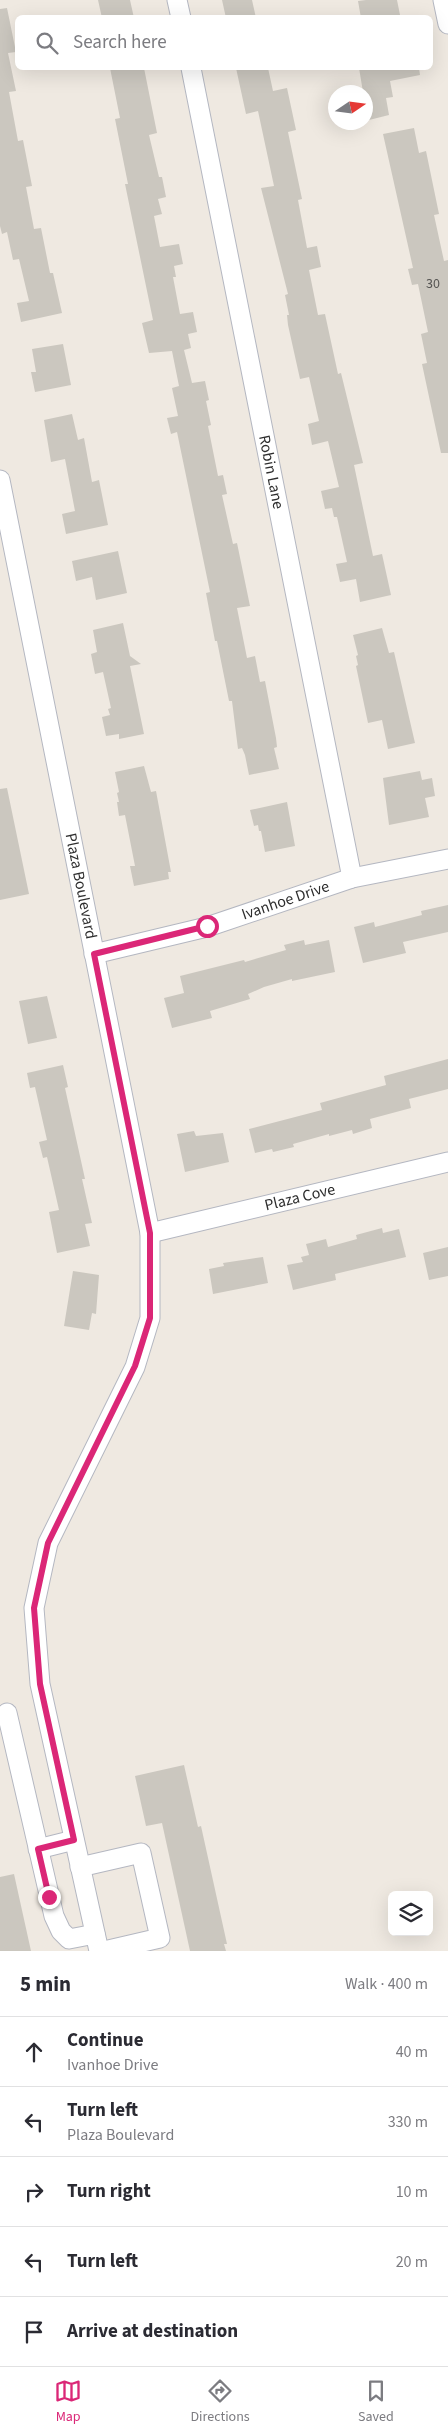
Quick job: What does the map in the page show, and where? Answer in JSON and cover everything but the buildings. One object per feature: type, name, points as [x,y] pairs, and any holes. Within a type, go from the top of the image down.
[{"type":"street","points":[[177,0],[180,15]]},
{"type":"street","points":[[443,0],[448,24]]},
{"type":"street","name":"Robin Lane","points":[[191,70],[352,878]]},
{"type":"street","name":"Plaza Boulevard","points":[[0,480],[150,1233],[150,1318],[135,1366],[48,1543],[34,1608],[40,1684],[97,1943]]},
{"type":"street","name":"Ivanhoe Drive","points":[[94,954],[207,926],[352,878],[448,859]]},
{"type":"street","name":"Plaza Cove","points":[[150,1233],[448,1162]]},
{"type":"street","points":[[7,1713],[54,1916],[61,1931],[69,1939],[97,1943]]},
{"type":"street","points":[[38,1849],[74,1840]]},
{"type":"street","points":[[80,1867],[141,1853],[160,1938],[104,1951]]},
{"type":"route","points":[[49,1897],[38,1849],[74,1840],[40,1684],[34,1608],[48,1543],[135,1366],[150,1318],[150,1233],[94,954],[207,926]]}]
